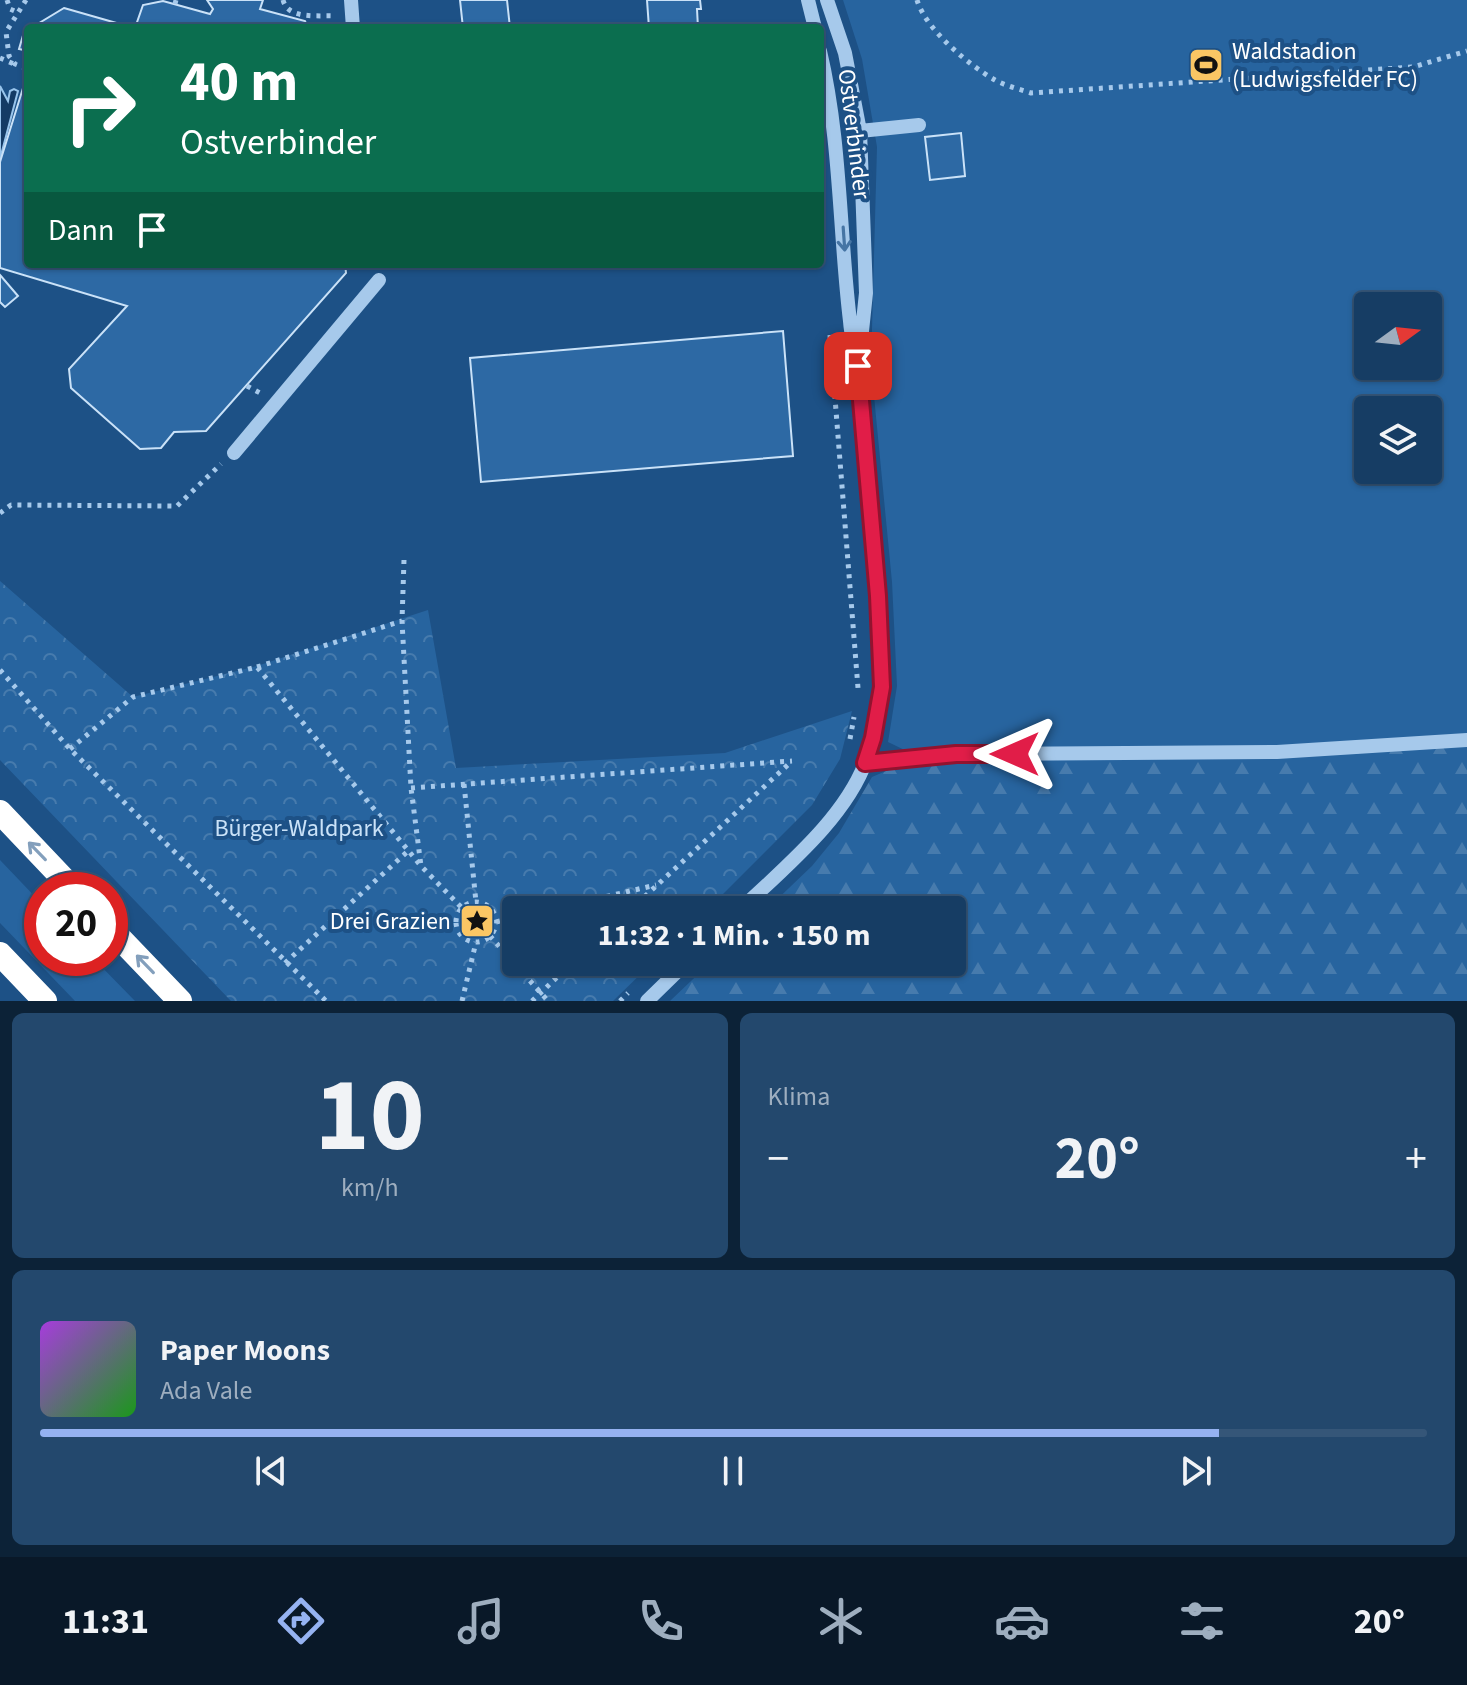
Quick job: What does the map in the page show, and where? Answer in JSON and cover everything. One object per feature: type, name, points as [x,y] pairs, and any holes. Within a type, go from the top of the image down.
[{"type":"highway","points":[[0,812],[57,872]]},
{"type":"highway","points":[[128,947],[180,1001]]},
{"type":"highway","points":[[0,954],[45,1001]]},
{"type":"street","points":[[351,0],[353,23]]},
{"type":"street","points":[[808,0],[814,24]]},
{"type":"street","name":"Ostverbinder","points":[[827,0],[845,53],[860,131],[866,293],[858,366]]},
{"type":"street","name":"Ostverbinder","points":[[754,896],[826,826],[865,763],[882,687],[878,596],[858,366],[850,322],[838,153],[824,74]]},
{"type":"street","points":[[860,131],[919,125]]},
{"type":"street","points":[[234,453],[379,280]]},
{"type":"street","points":[[865,763],[956,754],[1285,752],[1467,740]]},
{"type":"street","points":[[647,1001],[673,976]]},
{"type":"path","points":[[7,0],[10,9],[17,12]]},
{"type":"path","points":[[15,64],[9,56],[6,32],[26,0]]},
{"type":"path","points":[[283,0],[292,13],[353,23]]},
{"type":"path","points":[[917,0],[920,10],[952,48],[996,80],[1031,93],[1413,67],[1467,51]]},
{"type":"path","points":[[0,58],[24,67]]},
{"type":"path","points":[[828,323],[859,697]]},
{"type":"path","points":[[0,513],[11,505],[177,506],[234,453]]},
{"type":"path","points":[[404,560],[402,621],[411,788],[421,866]]},
{"type":"path","points":[[70,749],[133,697],[257,667],[402,621]]},
{"type":"path","points":[[257,667],[408,851],[462,908]]},
{"type":"path","points":[[0,670],[70,749],[326,1001]]},
{"type":"path","points":[[849,742],[856,712]]},
{"type":"path","points":[[411,788],[792,761],[645,896]]},
{"type":"path","points":[[464,784],[476,902]]},
{"type":"path","points":[[285,963],[408,851]]},
{"type":"path","points":[[609,896],[657,885]]},
{"type":"path","points":[[476,902],[488,906],[496,922],[490,936],[476,942],[463,937],[456,920],[462,908],[476,902]]},
{"type":"path","points":[[496,922],[502,920]]},
{"type":"path","points":[[490,936],[548,1001]]},
{"type":"path","points":[[462,1001],[476,942]]},
{"type":"path","points":[[532,1001],[558,976]]},
{"type":"green space","points":[[843,0],[1467,0],[1467,740],[919,757],[888,742],[897,686],[892,582],[871,365],[877,147],[862,59]]},
{"type":"green space","name":"Bürger-Waldpark","points":[[0,581],[133,697],[257,666],[428,610],[456,768],[725,753],[852,711],[840,759],[812,805],[721,896],[502,896],[502,976],[639,976],[613,1001],[231,1001],[128,894],[128,872],[107,872],[0,760]]},
{"type":"green space","points":[[1467,740],[1467,1001],[670,1001],[696,976],[966,976],[966,896],[781,896],[812,866],[839,833],[872,777],[919,757]]},
{"type":"green space","points":[[0,860],[24,885],[24,948],[0,923]]},
{"type":"green space","points":[[51,976],[111,976],[135,1001],[75,1001]]},
{"type":"shaded area","points":[[0,86],[8,101],[10,91],[18,91],[0,159]]},
{"type":"building","points":[[207,0],[263,0],[260,9],[305,21],[306,24],[136,24],[143,5],[163,1],[210,14],[213,9]]},
{"type":"building","points":[[460,0],[507,0],[510,24],[463,24]]},
{"type":"building","points":[[647,0],[700,0],[698,24],[649,24]]},
{"type":"building","points":[[64,8],[120,24],[38,24]]},
{"type":"building","points":[[24,32],[24,50],[19,49]]},
{"type":"building","points":[[24,85],[24,268],[345,268],[346,273],[206,431],[174,432],[161,448],[140,449],[71,388],[69,369],[127,306],[0,268],[0,162]]},
{"type":"building","points":[[961,133],[965,176],[930,180],[925,137]]},
{"type":"building","points":[[0,275],[18,296],[5,307],[0,302]]},
{"type":"building","points":[[783,331],[793,456],[481,482],[470,358]]},
{"type":"place","name":"Waldstadion (Ludwigsfelder FC)","points":[[1206,65]]},
{"type":"place","name":"Drei Grazien","points":[[477,921]]},
{"type":"route","points":[[858,366],[878,596],[882,687],[865,763],[956,754],[1015,754]]}]
